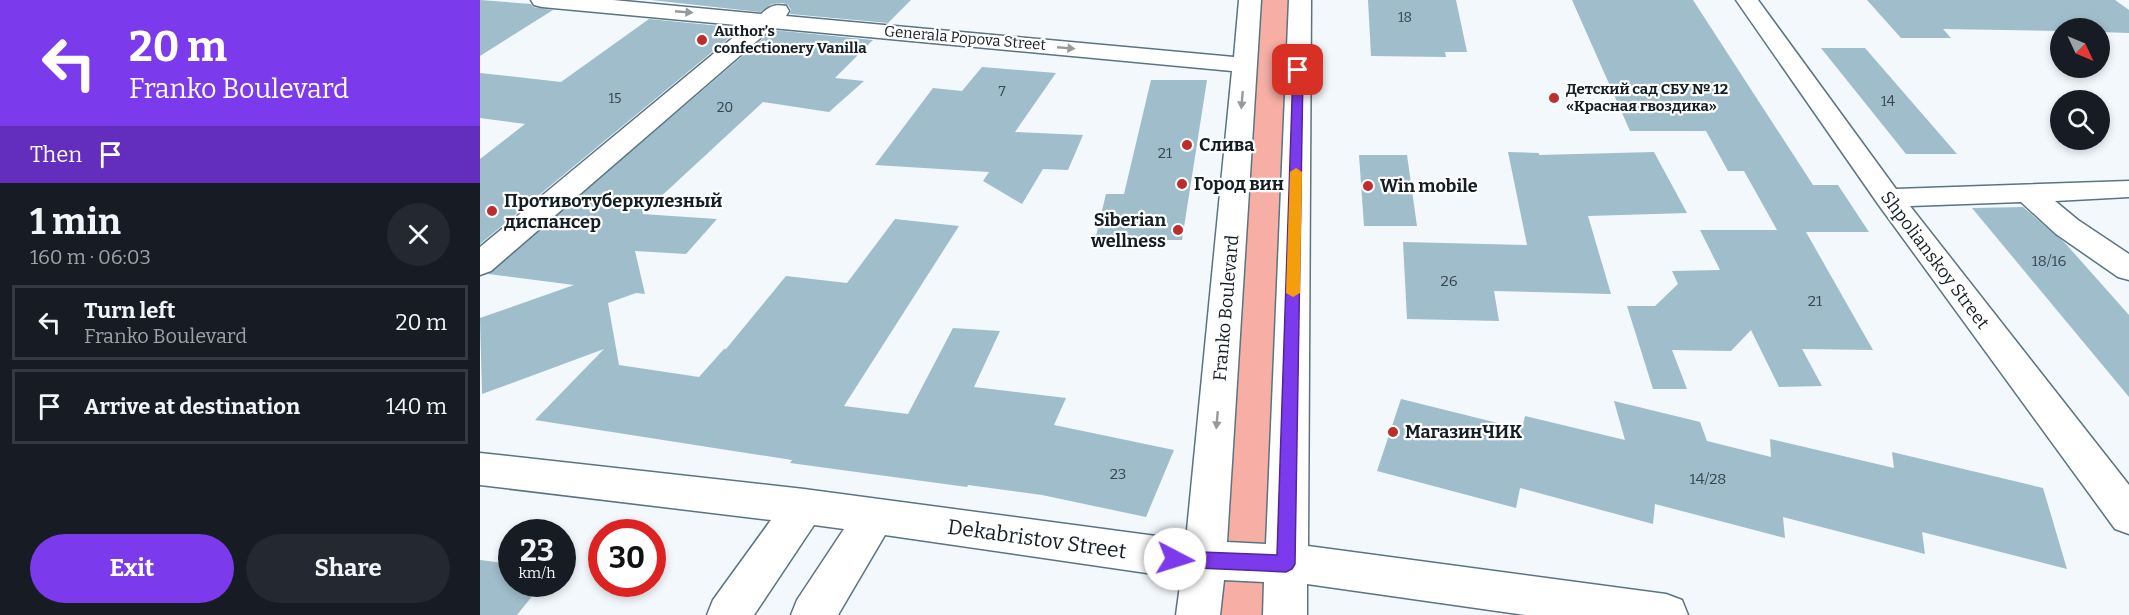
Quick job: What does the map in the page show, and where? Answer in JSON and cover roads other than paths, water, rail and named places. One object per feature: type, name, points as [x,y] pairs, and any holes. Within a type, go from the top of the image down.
[{"type":"street","name":"Generala Popova Street","points":[[542,0],[590,2],[1245,65]]},
{"type":"street","points":[[480,264],[790,0]]},
{"type":"street","name":"Franko Boulevard","points":[[1198,615],[1250,0]]},
{"type":"street","points":[[1285,615],[1300,0]]},
{"type":"street","name":"Shpolianskoy Street","points":[[1747,0],[1888,198],[2129,516]]},
{"type":"street","points":[[1888,198],[2124,189]]},
{"type":"street","points":[[2027,192],[2067,227],[2129,269]]},
{"type":"street","name":"Dekabristov Street","points":[[480,469],[804,506],[1204,561],[1325,566],[1666,615]]},
{"type":"street","points":[[729,615],[804,506]]},
{"type":"street","points":[[813,615],[875,516]]},
{"type":"place","name":"Author’s confectionery Vanilla","points":[[702,40]]},
{"type":"place","name":"Детский сад СБУ № 12 «Красная гвоздика»","points":[[1554,98]]},
{"type":"place","name":"Слива","points":[[1187,145]]},
{"type":"place","name":"Город вин","points":[[1182,184]]},
{"type":"place","name":"Win mobile","points":[[1368,186]]},
{"type":"place","name":"Противотуберкулезный диспансер","points":[[492,211]]},
{"type":"place","name":"Siberian wellness","points":[[1178,230]]},
{"type":"place","name":"МагазинЧИК","points":[[1393,432]]}]
